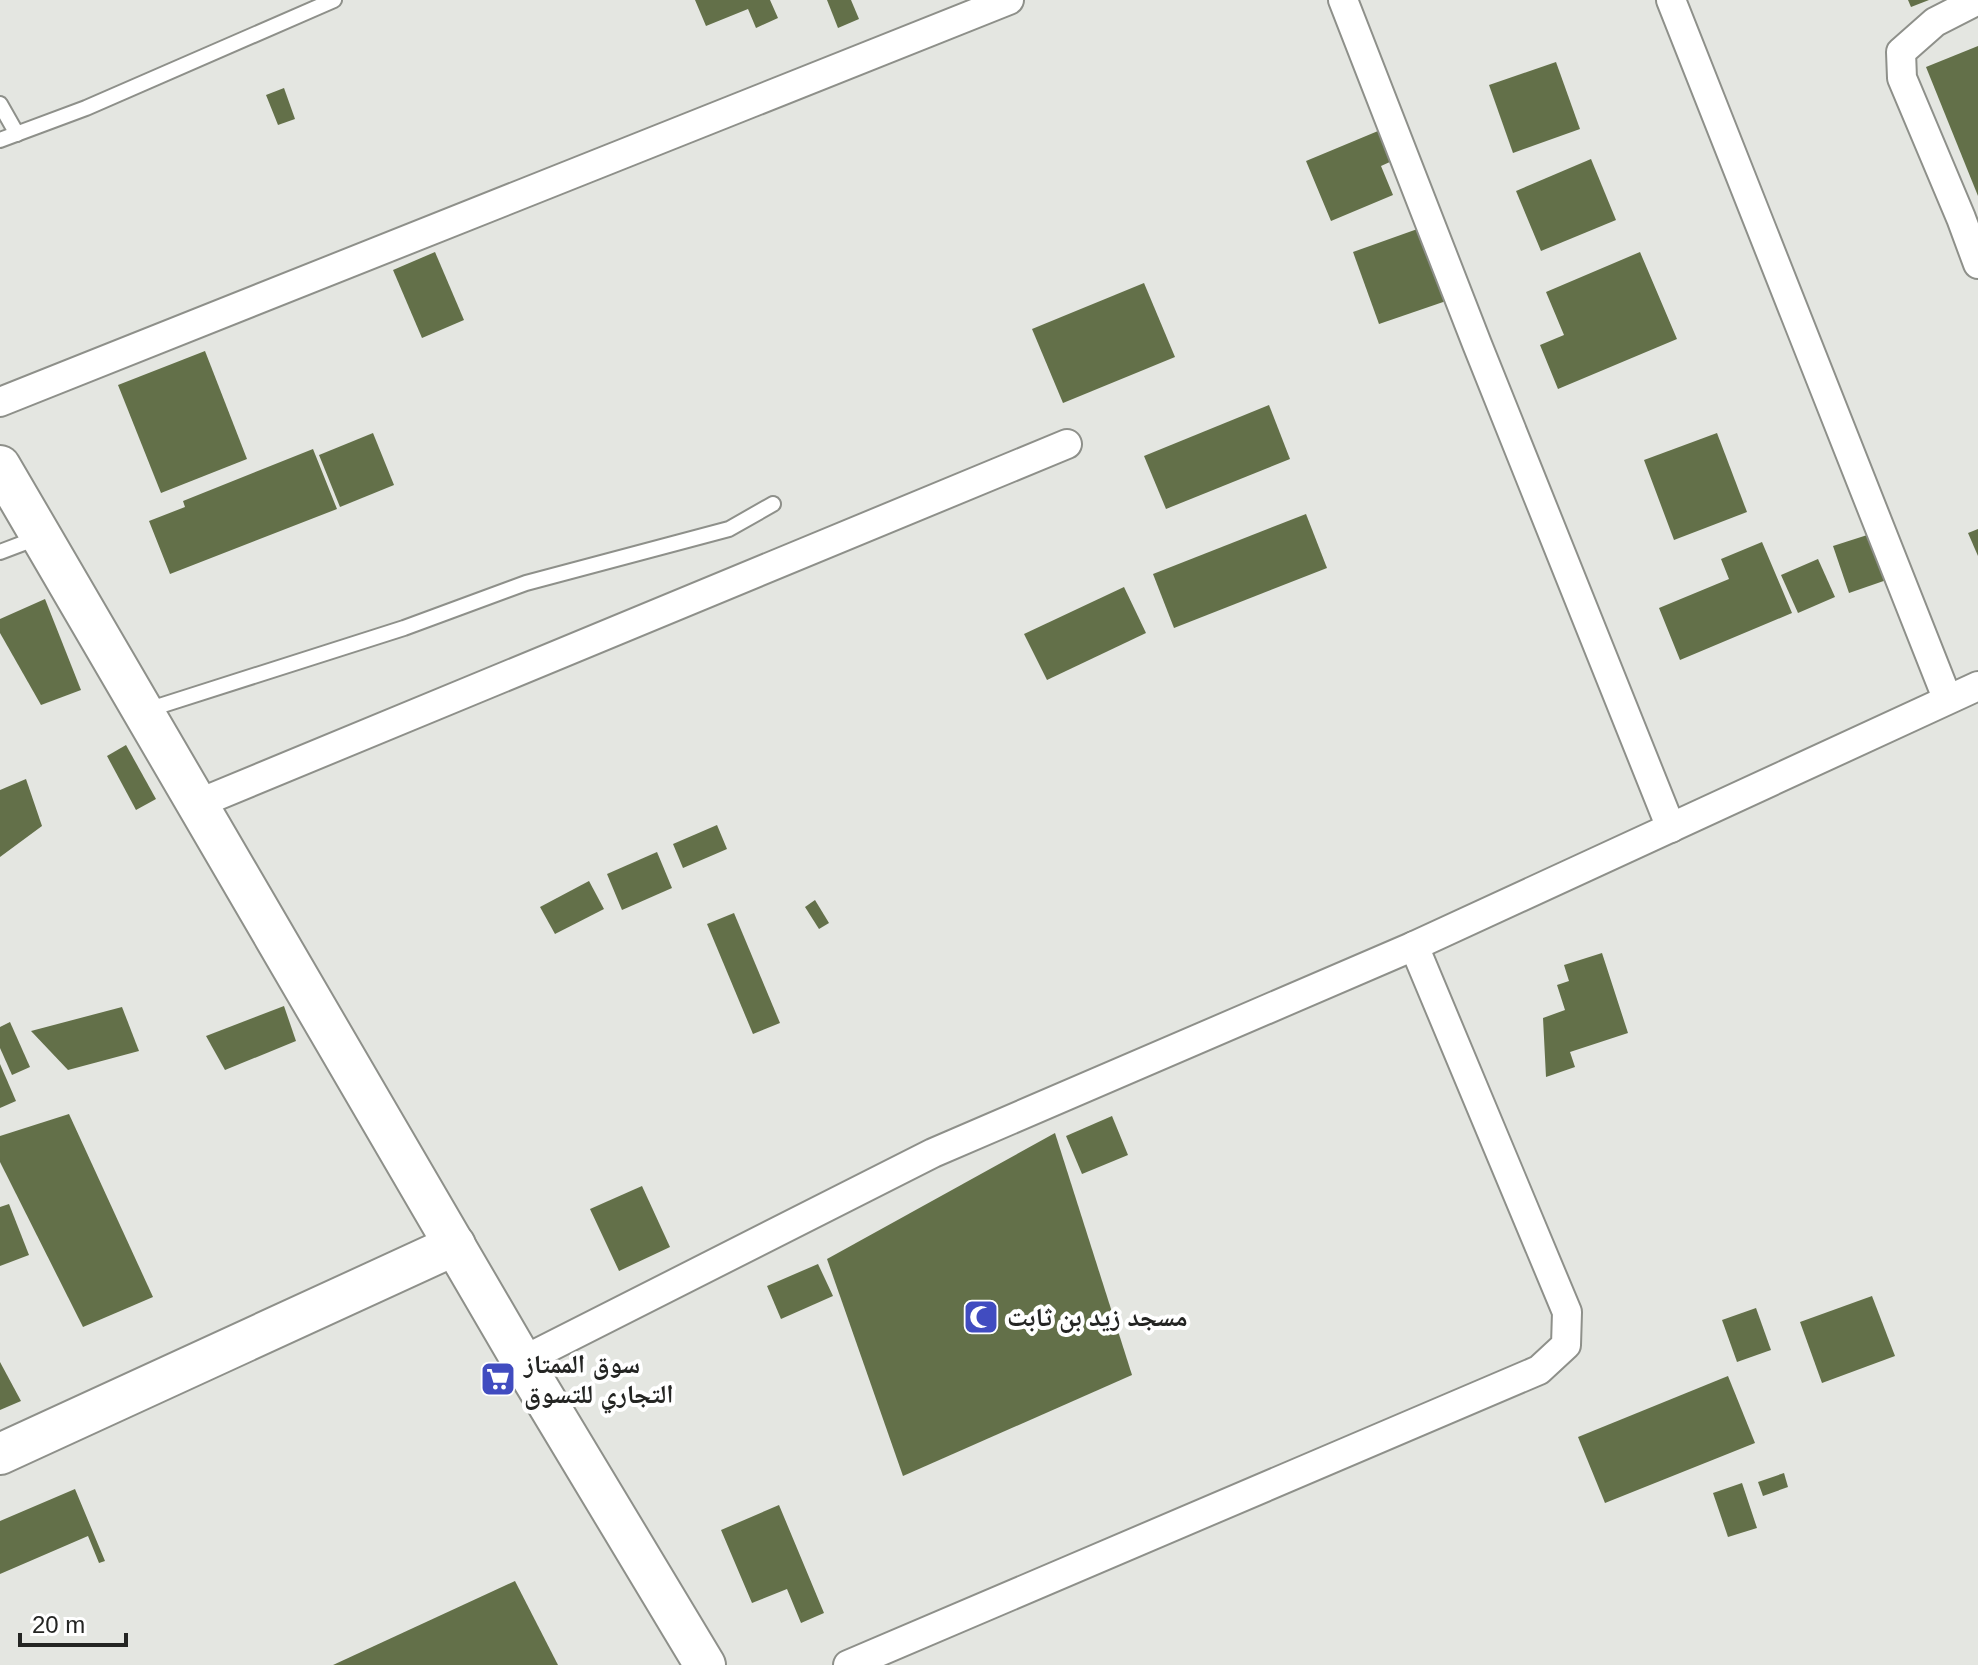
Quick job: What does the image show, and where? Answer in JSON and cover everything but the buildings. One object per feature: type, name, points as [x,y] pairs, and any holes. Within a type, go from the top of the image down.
[{"type":"main road","points":[[0,466],[522,1361],[705,1665]]},
{"type":"main road","points":[[0,1454],[455,1245]]},
{"type":"street","points":[[0,402],[1009,0]]},
{"type":"street","points":[[1343,0],[1671,828]]},
{"type":"street","points":[[1671,0],[1947,698]]},
{"type":"street","points":[[1978,0],[1935,22],[1901,52],[1902,78],[1978,264]]},
{"type":"street","points":[[197,804],[1067,444]]},
{"type":"street","points":[[522,1361],[933,1153],[1414,946],[1978,686]]},
{"type":"street","points":[[848,1665],[1539,1370],[1566,1345],[1567,1312],[1414,946]]},
{"type":"lane","points":[[0,140],[86,108],[334,0]]},
{"type":"lane","points":[[0,104],[17,134]]},
{"type":"lane","points":[[143,711],[404,628],[526,583],[729,529],[773,504]]},
{"type":"lane","points":[[0,552],[41,536]]},
{"type":"place","name":"مسجد زيد بن ثابت","points":[[981,1317]]},
{"type":"place","name":"سوق الممتاز التجاري للتسوق","points":[[498,1379]]}]
